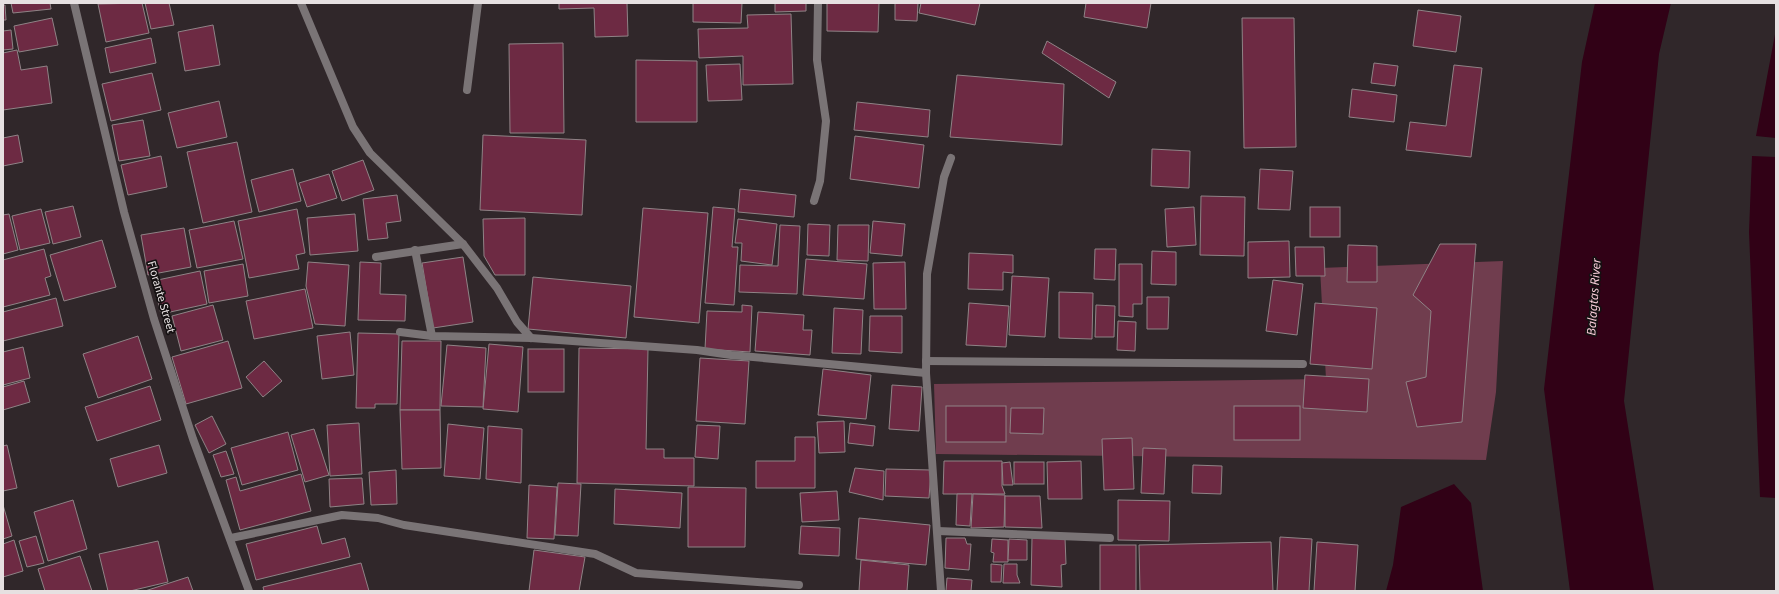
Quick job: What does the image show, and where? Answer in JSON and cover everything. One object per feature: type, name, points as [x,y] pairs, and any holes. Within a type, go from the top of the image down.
[{"type":"street","name":"Florante Street","points":[[74,3],[124,212],[154,319],[193,439],[231,538],[249,591]]},
{"type":"street","points":[[300,3],[353,127],[370,153],[463,244],[497,288],[517,322],[531,338]]},
{"type":"street","points":[[468,90],[478,3]]},
{"type":"street","points":[[814,201],[820,181],[826,122],[817,60],[818,3]]},
{"type":"street","points":[[941,591],[926,373],[927,274],[944,177],[951,158]]},
{"type":"street","points":[[376,257],[463,244]]},
{"type":"street","points":[[415,250],[432,336]]},
{"type":"street","points":[[400,332],[432,336],[531,338],[697,350],[731,355],[926,373]]},
{"type":"street","points":[[926,361],[1304,364]]},
{"type":"street","points":[[231,538],[342,515],[378,518],[404,525],[595,554],[636,573],[799,586]]},
{"type":"street","points":[[938,531],[1110,538]]},
{"type":"shaded area","points":[[1503,261],[1496,392],[1486,460],[936,454],[934,384],[1326,379],[1320,268]]},
{"type":"water","name":"Balagtas River","points":[[1595,3],[1671,3],[1659,54],[1624,401],[1654,591],[1570,591],[1544,389],[1582,62]]},
{"type":"water","points":[[1776,29],[1776,138],[1756,136]]},
{"type":"water","points":[[1752,156],[1776,157],[1776,498],[1760,497],[1749,232]]},
{"type":"water","points":[[1454,484],[1471,503],[1483,591],[1386,591],[1393,565],[1401,507]]},
{"type":"building","points":[[11,3],[50,3],[51,9],[13,13]]},
{"type":"building","points":[[142,3],[149,33],[106,42],[98,4]]},
{"type":"building","points":[[145,3],[169,3],[174,25],[151,29]]},
{"type":"building","points":[[559,3],[627,3],[628,36],[595,37],[594,8],[559,9]]},
{"type":"building","points":[[693,3],[742,3],[741,23],[693,22]]},
{"type":"building","points":[[775,3],[806,3],[806,11],[775,12]]},
{"type":"building","points":[[827,3],[879,3],[878,32],[827,31]]},
{"type":"building","points":[[895,3],[918,3],[917,21],[895,20]]},
{"type":"building","points":[[921,3],[980,3],[975,25],[919,13]]},
{"type":"building","points":[[1086,3],[1151,3],[1147,28],[1084,17]]},
{"type":"building","points":[[3,5],[5,5],[6,20],[3,20]]},
{"type":"building","points":[[1418,10],[1461,16],[1456,52],[1413,46]]},
{"type":"building","points":[[791,14],[793,84],[743,85],[743,56],[699,58],[698,29],[748,28],[747,15]]},
{"type":"building","points":[[52,18],[58,45],[19,52],[14,26]]},
{"type":"building","points":[[1242,18],[1294,18],[1296,147],[1244,148]]},
{"type":"building","points":[[213,25],[220,65],[185,71],[178,32]]},
{"type":"building","points":[[11,30],[13,49],[3,50],[3,31]]},
{"type":"building","points":[[151,38],[156,63],[110,73],[105,48]]},
{"type":"building","points":[[1047,41],[1116,82],[1109,98],[1042,53]]},
{"type":"building","points":[[563,43],[564,133],[510,133],[509,44]]},
{"type":"building","points":[[17,50],[21,70],[47,66],[52,103],[3,110],[3,53]]},
{"type":"building","points":[[636,60],[697,61],[697,122],[636,122]]},
{"type":"building","points":[[1374,63],[1398,66],[1395,86],[1371,83]]},
{"type":"building","points":[[740,64],[742,100],[708,101],[706,65]]},
{"type":"building","points":[[1454,65],[1482,68],[1471,157],[1406,150],[1410,122],[1446,126]]},
{"type":"building","points":[[152,73],[161,110],[111,121],[102,84]]},
{"type":"building","points":[[957,75],[1064,84],[1062,145],[950,137]]},
{"type":"building","points":[[1352,89],[1397,95],[1394,122],[1349,117]]},
{"type":"building","points":[[219,101],[227,137],[177,148],[168,113]]},
{"type":"building","points":[[857,102],[930,110],[928,137],[854,130]]},
{"type":"building","points":[[143,120],[150,156],[119,161],[112,125]]},
{"type":"building","points":[[18,135],[23,162],[3,166],[3,138]]},
{"type":"building","points":[[483,135],[586,140],[582,215],[480,210]]},
{"type":"building","points":[[855,136],[924,145],[919,188],[850,179]]},
{"type":"building","points":[[237,142],[252,212],[203,223],[187,152]]},
{"type":"building","points":[[1152,149],[1190,151],[1189,188],[1151,186]]},
{"type":"building","points":[[161,156],[167,187],[128,195],[121,165]]},
{"type":"building","points":[[363,160],[374,190],[342,201],[332,171]]},
{"type":"building","points":[[293,169],[301,201],[259,212],[251,180]]},
{"type":"building","points":[[1260,169],[1293,171],[1290,210],[1258,209]]},
{"type":"building","points":[[329,174],[337,198],[307,207],[299,183]]},
{"type":"building","points":[[740,189],[796,195],[794,217],[738,212]]},
{"type":"building","points":[[397,195],[401,221],[386,223],[388,238],[368,240],[363,199]]},
{"type":"building","points":[[1201,196],[1245,197],[1244,256],[1200,255]]},
{"type":"building","points":[[73,206],[81,237],[53,244],[45,212]]},
{"type":"building","points":[[713,207],[735,209],[732,247],[738,247],[734,305],[705,303]]},
{"type":"building","points":[[1194,207],[1196,245],[1167,247],[1165,209]]},
{"type":"building","points":[[1310,207],[1340,207],[1340,237],[1310,237]]},
{"type":"building","points":[[643,208],[708,213],[699,323],[634,317]]},
{"type":"building","points":[[41,209],[50,243],[20,250],[12,216]]},
{"type":"building","points":[[297,209],[305,253],[296,255],[299,269],[249,278],[238,221]]},
{"type":"building","points":[[9,214],[18,250],[3,254],[3,215]]},
{"type":"building","points":[[355,214],[358,251],[310,255],[307,218]]},
{"type":"building","points":[[525,218],[525,275],[495,275],[484,256],[483,219]]},
{"type":"building","points":[[738,219],[777,224],[772,265],[741,261],[742,243],[735,243]]},
{"type":"building","points":[[234,221],[243,259],[197,268],[189,230]]},
{"type":"building","points":[[873,221],[905,224],[902,256],[870,253]]},
{"type":"building","points":[[808,224],[830,225],[829,256],[807,255]]},
{"type":"building","points":[[780,225],[800,226],[797,294],[739,292],[740,265],[778,266]]},
{"type":"building","points":[[838,225],[869,225],[868,261],[837,260]]},
{"type":"building","points":[[184,228],[191,267],[148,275],[141,235]]},
{"type":"building","points":[[102,240],[116,287],[64,301],[50,255]]},
{"type":"building","points":[[1289,241],[1290,277],[1248,278],[1248,242]]},
{"type":"building","points":[[1440,244],[1476,244],[1462,422],[1417,427],[1406,382],[1426,377],[1431,311],[1413,295]]},
{"type":"building","points":[[1348,245],[1377,246],[1377,282],[1347,282]]},
{"type":"building","points":[[1295,247],[1324,247],[1325,276],[1296,276]]},
{"type":"building","points":[[44,249],[51,276],[45,278],[50,295],[3,307],[3,260]]},
{"type":"building","points":[[1095,249],[1116,249],[1115,280],[1094,279]]},
{"type":"building","points":[[1152,251],[1176,252],[1176,285],[1151,284]]},
{"type":"building","points":[[969,253],[1013,255],[1013,273],[1003,272],[1003,290],[968,289]]},
{"type":"building","points":[[463,257],[473,322],[433,328],[422,263]]},
{"type":"building","points":[[806,259],[867,264],[864,299],[803,295]]},
{"type":"building","points":[[308,262],[349,265],[345,326],[315,324],[306,286]]},
{"type":"building","points":[[360,262],[381,263],[380,294],[406,295],[405,321],[358,320]]},
{"type":"building","points":[[905,262],[906,309],[874,309],[873,263]]},
{"type":"building","points":[[243,264],[248,296],[209,303],[204,271]]},
{"type":"building","points":[[1119,264],[1142,264],[1142,304],[1133,304],[1133,317],[1119,316]]},
{"type":"building","points":[[200,271],[207,304],[161,314],[153,281]]},
{"type":"building","points":[[1012,276],[1049,278],[1045,337],[1009,335]]},
{"type":"building","points":[[533,277],[631,286],[626,338],[528,329]]},
{"type":"building","points":[[1273,280],[1303,284],[1297,335],[1266,331]]},
{"type":"building","points":[[305,289],[313,328],[254,339],[246,301]]},
{"type":"building","points":[[1059,292],[1093,293],[1092,339],[1059,338]]},
{"type":"building","points":[[1147,297],[1169,297],[1168,329],[1147,329]]},
{"type":"building","points":[[56,298],[63,326],[3,341],[3,312]]},
{"type":"building","points":[[969,303],[1009,306],[1006,347],[966,345]]},
{"type":"building","points":[[1315,303],[1377,308],[1372,369],[1310,364]]},
{"type":"building","points":[[213,305],[223,340],[181,351],[172,316]]},
{"type":"building","points":[[742,305],[752,306],[750,352],[705,349],[707,311],[742,312]]},
{"type":"building","points":[[1096,305],[1115,306],[1114,337],[1095,337]]},
{"type":"building","points":[[834,308],[863,310],[861,354],[832,353]]},
{"type":"building","points":[[758,312],[804,315],[803,330],[812,330],[810,355],[755,351]]},
{"type":"building","points":[[870,316],[902,316],[902,353],[869,351]]},
{"type":"building","points":[[1118,321],[1136,322],[1135,351],[1117,350]]},
{"type":"building","points":[[350,332],[354,375],[322,379],[317,336]]},
{"type":"building","points":[[358,333],[399,334],[397,404],[375,404],[375,408],[356,408]]},
{"type":"building","points":[[138,336],[152,379],[98,398],[83,354]]},
{"type":"building","points":[[228,341],[242,388],[186,404],[172,357]]},
{"type":"building","points":[[402,341],[441,341],[440,410],[400,410]]},
{"type":"building","points":[[489,344],[523,347],[518,412],[483,409]]},
{"type":"building","points":[[447,345],[486,348],[483,407],[441,406]]},
{"type":"building","points":[[23,347],[30,378],[3,385],[3,352]]},
{"type":"building","points":[[579,348],[648,349],[646,449],[664,449],[664,458],[694,458],[694,486],[577,483]]},
{"type":"building","points":[[528,349],[564,349],[564,392],[528,392]]},
{"type":"building","points":[[700,358],[749,361],[745,424],[696,421]]},
{"type":"building","points":[[264,361],[282,381],[263,397],[246,377]]},
{"type":"building","points":[[823,369],[871,375],[866,419],[818,415]]},
{"type":"building","points":[[1305,375],[1369,379],[1367,412],[1303,408]]},
{"type":"building","points":[[24,381],[30,402],[3,410],[3,387]]},
{"type":"building","points":[[892,385],[922,387],[919,431],[889,429]]},
{"type":"building","points":[[150,386],[161,420],[97,441],[85,407]]},
{"type":"building","points":[[946,406],[1006,406],[1006,442],[946,442]]},
{"type":"building","points":[[1234,406],[1300,406],[1300,440],[1234,440]]},
{"type":"building","points":[[1011,408],[1044,408],[1043,434],[1010,433]]},
{"type":"building","points":[[400,410],[440,410],[441,468],[402,469]]},
{"type":"building","points":[[212,416],[226,444],[209,453],[195,425]]},
{"type":"building","points":[[844,421],[845,452],[819,453],[817,422]]},
{"type":"building","points":[[359,423],[362,474],[330,476],[327,425]]},
{"type":"building","points":[[850,423],[875,426],[873,446],[848,443]]},
{"type":"building","points":[[448,424],[484,428],[480,479],[444,476]]},
{"type":"building","points":[[697,425],[720,426],[718,459],[695,457]]},
{"type":"building","points":[[488,426],[522,429],[521,483],[486,479]]},
{"type":"building","points":[[314,429],[329,475],[305,482],[291,435]]},
{"type":"building","points":[[288,432],[298,470],[242,485],[231,448]]},
{"type":"building","points":[[795,437],[815,437],[815,488],[756,488],[756,461],[795,461]]},
{"type":"building","points":[[1132,438],[1134,489],[1104,490],[1102,439]]},
{"type":"building","points":[[7,445],[17,488],[3,491],[3,446]]},
{"type":"building","points":[[159,445],[167,473],[118,487],[110,459]]},
{"type":"building","points":[[1143,448],[1166,449],[1164,494],[1141,493]]},
{"type":"building","points":[[226,451],[234,474],[221,477],[213,455]]},
{"type":"building","points":[[944,461],[1002,461],[1002,486],[1005,494],[943,494]]},
{"type":"building","points":[[1081,461],[1082,499],[1048,499],[1047,462]]},
{"type":"building","points":[[1010,462],[1013,485],[1003,485],[1002,463]]},
{"type":"building","points":[[1014,462],[1044,462],[1044,484],[1014,484]]},
{"type":"building","points":[[1193,465],[1222,466],[1221,494],[1192,493]]},
{"type":"building","points":[[855,468],[884,471],[883,500],[849,492]]},
{"type":"building","points":[[886,469],[931,470],[929,498],[885,496]]},
{"type":"building","points":[[396,470],[397,504],[371,505],[369,472]]},
{"type":"building","points":[[301,474],[311,511],[240,530],[226,480],[236,477],[240,491]]},
{"type":"building","points":[[362,478],[364,504],[330,507],[329,479]]},
{"type":"building","points":[[558,483],[581,484],[578,536],[555,535]]},
{"type":"building","points":[[529,485],[557,487],[554,539],[527,538]]},
{"type":"building","points":[[688,487],[746,488],[745,547],[688,547]]},
{"type":"building","points":[[615,489],[682,493],[680,528],[614,524]]},
{"type":"building","points":[[837,491],[839,520],[802,522],[800,493]]},
{"type":"building","points":[[957,494],[972,494],[970,526],[956,525]]},
{"type":"building","points":[[973,494],[1005,495],[1004,527],[971,528]]},
{"type":"building","points":[[1005,496],[1040,496],[1042,528],[1005,527]]},
{"type":"building","points":[[73,500],[87,549],[48,561],[34,512]]},
{"type":"building","points":[[1118,500],[1170,501],[1169,541],[1118,540]]},
{"type":"building","points":[[3,505],[12,536],[3,539]]},
{"type":"building","points":[[859,518],[930,525],[926,565],[856,559]]},
{"type":"building","points":[[317,526],[322,544],[345,538],[350,557],[256,580],[246,544]]},
{"type":"building","points":[[801,526],[840,528],[839,556],[799,554]]},
{"type":"building","points":[[36,536],[44,563],[27,567],[19,541]]},
{"type":"building","points":[[1280,537],[1312,539],[1309,591],[1277,591]]},
{"type":"building","points":[[946,538],[965,538],[967,544],[971,544],[969,570],[945,568]]},
{"type":"building","points":[[1032,538],[1065,538],[1066,564],[1061,565],[1062,587],[1031,585]]},
{"type":"building","points":[[992,539],[1008,540],[1008,562],[993,562],[994,553],[991,552]]},
{"type":"building","points":[[1009,539],[1027,540],[1027,560],[1008,560]]},
{"type":"building","points":[[14,540],[23,571],[3,577],[3,544]]},
{"type":"building","points":[[158,541],[168,582],[130,591],[108,591],[99,554]]},
{"type":"building","points":[[1271,542],[1273,591],[1140,591],[1139,545]]},
{"type":"building","points":[[1317,542],[1358,545],[1355,591],[1314,591]]},
{"type":"building","points":[[1100,545],[1136,545],[1136,591],[1100,591]]},
{"type":"building","points":[[534,550],[585,557],[579,591],[529,591]]},
{"type":"building","points":[[80,556],[92,591],[45,591],[38,569]]},
{"type":"building","points":[[861,560],[909,565],[907,591],[859,591]]},
{"type":"building","points":[[361,563],[369,591],[264,591],[263,587]]},
{"type":"building","points":[[991,564],[1002,565],[1001,582],[991,582]]},
{"type":"building","points":[[1004,564],[1017,564],[1017,575],[1020,583],[1003,583]]},
{"type":"building","points":[[188,577],[193,591],[145,591]]},
{"type":"building","points":[[947,578],[972,580],[971,591],[946,591]]}]
